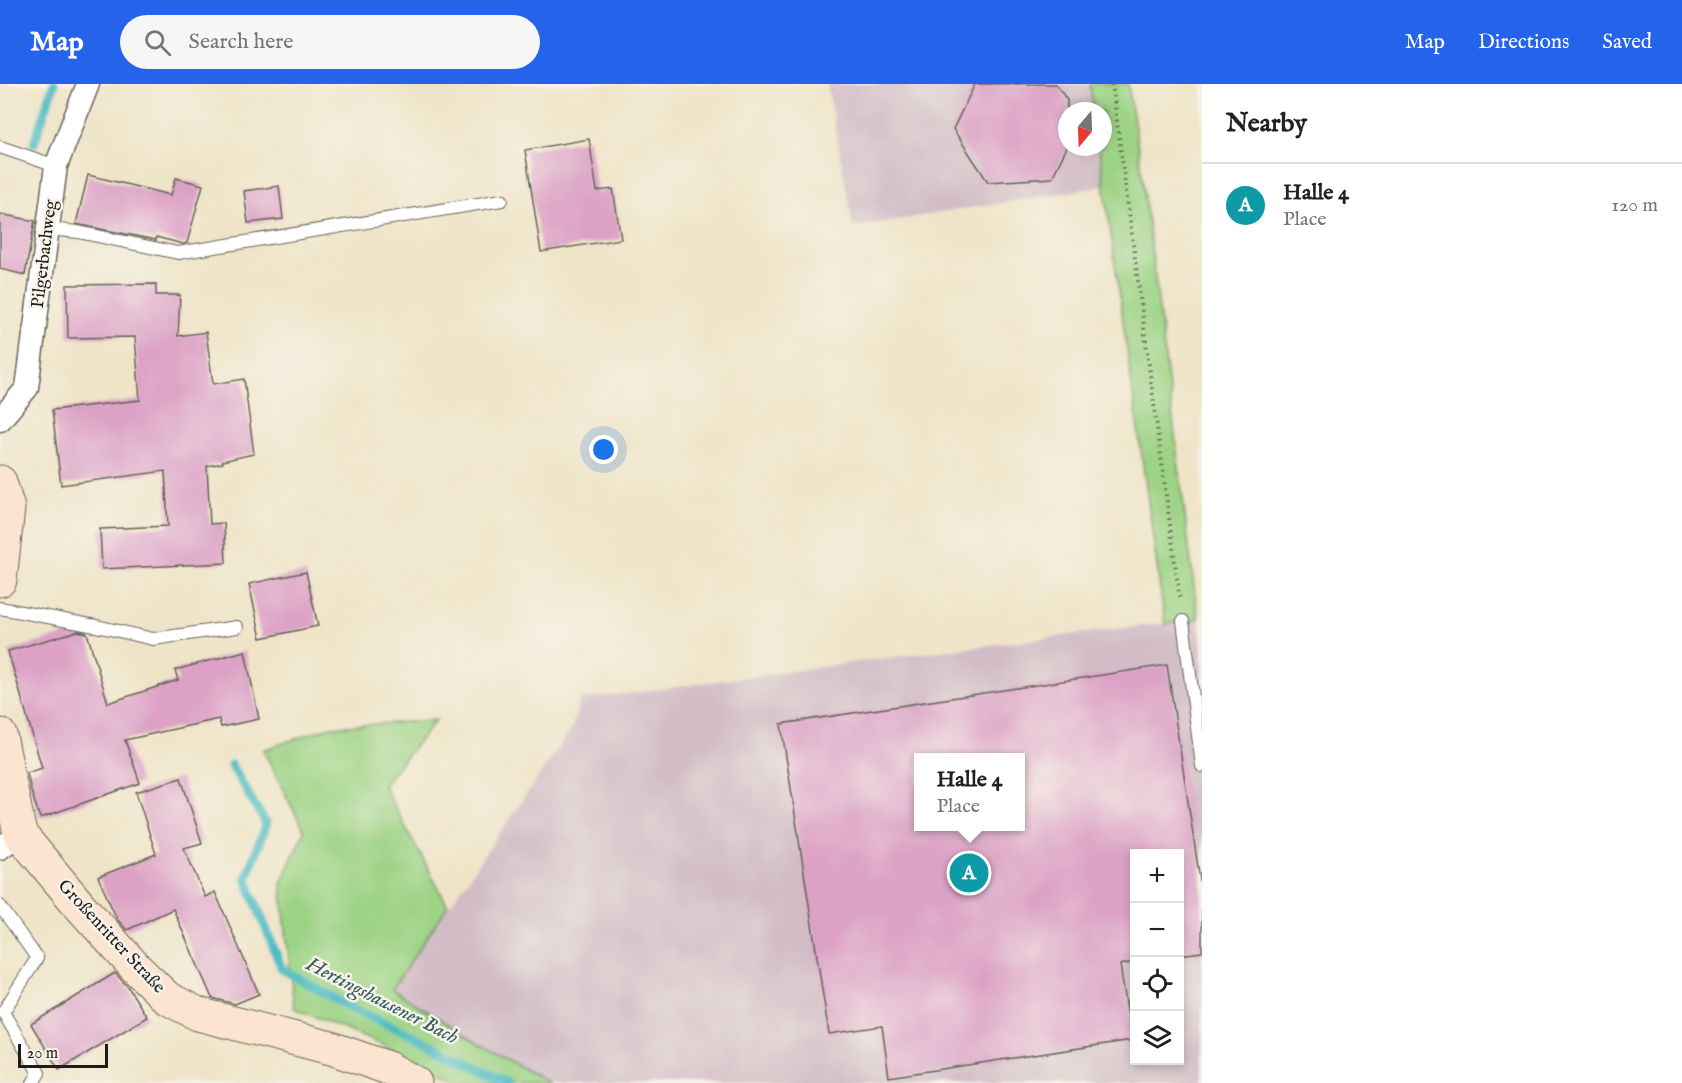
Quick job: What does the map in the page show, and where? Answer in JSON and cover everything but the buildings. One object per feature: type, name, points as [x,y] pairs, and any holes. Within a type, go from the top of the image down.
[{"type":"street","name":"Pilgerbachweg","points":[[0,420],[27,388],[56,166],[88,84]]},
{"type":"street","points":[[0,482],[8,508],[0,580]]},
{"type":"street","name":"Großenritter Straße","points":[[0,735],[10,841],[80,906],[136,968],[167,998],[198,1014],[331,1048],[388,1068],[415,1083]]},
{"type":"lane","points":[[0,147],[56,166]]},
{"type":"lane","points":[[48,229],[78,232],[178,253],[502,200]]},
{"type":"lane","points":[[0,608],[153,639],[237,627]]},
{"type":"lane","points":[[1183,621],[1202,766]]},
{"type":"lane","points":[[0,906],[37,958],[3,1012],[39,1073],[33,1083]]},
{"type":"path","points":[[1112,84],[1183,621]]},
{"type":"shaded area","points":[[827,84],[1090,84],[1093,102],[1058,102],[1058,156],[1100,156],[1105,186],[853,227]]},
{"type":"shaded area","points":[[1198,619],[1202,648],[1202,1083],[549,1083],[473,1040],[392,989],[572,728],[580,700],[893,657]]},
{"type":"green space","points":[[1090,84],[1128,84],[1142,174],[1198,619],[1165,624],[1100,156],[1112,156],[1112,102],[1093,102]]},
{"type":"green space","points":[[436,720],[383,785],[448,906],[392,989],[473,1040],[549,1083],[462,1083],[385,1046],[294,1008],[281,883],[304,831],[263,750],[330,727]]},
{"type":"waterway","name":"Hertingshausener Bach","points":[[34,143],[54,84]]},
{"type":"waterway","name":"Hertingshausener Bach","points":[[231,765],[266,824],[246,878],[282,969],[355,1010],[418,1038],[507,1083]]},
{"type":"place","name":"Halle 4","points":[[969,873]]}]
